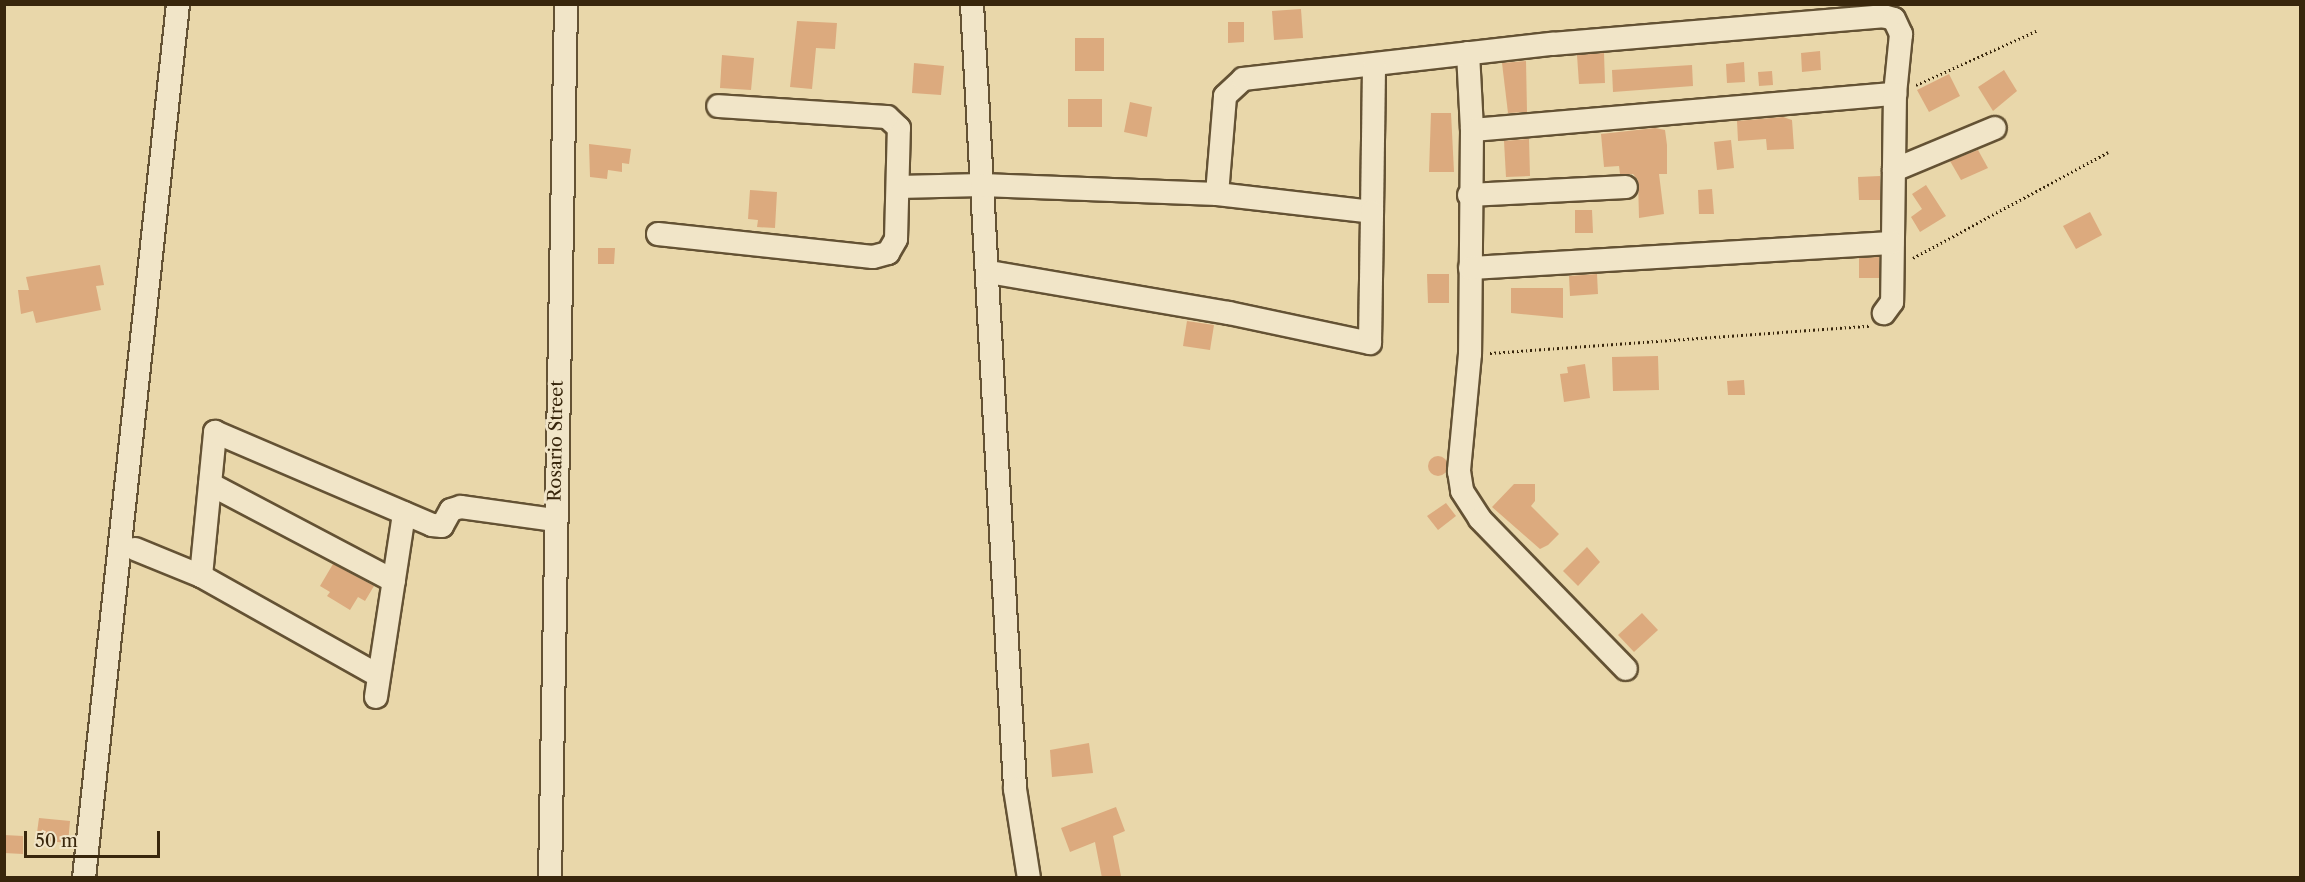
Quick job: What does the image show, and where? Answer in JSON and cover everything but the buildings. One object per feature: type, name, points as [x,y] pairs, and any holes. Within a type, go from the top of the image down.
[{"type":"street","points":[[84,878],[178,4]]},
{"type":"street","name":"Rosario Street","points":[[550,878],[566,4]]},
{"type":"street","points":[[972,4],[989,272],[1015,789],[1029,878]]},
{"type":"street","points":[[1217,194],[1225,96],[1235,82],[1468,54],[1883,16],[1894,19],[1901,34],[1895,94],[1892,302],[1884,314]]},
{"type":"street","points":[[1468,54],[1472,130],[1469,195],[1470,354],[1459,471],[1462,491],[1480,519],[1626,669]]},
{"type":"street","points":[[989,272],[1229,313],[1370,344],[1374,66]]},
{"type":"street","points":[[1472,130],[1895,94]]},
{"type":"street","points":[[658,234],[873,257],[888,253],[896,239],[899,128],[887,117],[718,106]]},
{"type":"street","points":[[1894,170],[1995,128]]},
{"type":"street","points":[[898,187],[982,184],[1217,194],[1372,212]]},
{"type":"street","points":[[1469,195],[1626,188]]},
{"type":"street","points":[[1470,268],[1892,243]]},
{"type":"street","points":[[201,576],[215,432],[404,513],[442,526],[451,510],[461,507],[555,520]]},
{"type":"street","points":[[210,484],[394,581]]},
{"type":"street","points":[[135,549],[201,576],[378,686],[404,513]]},
{"type":"path","points":[[1895,94],[2036,31]]},
{"type":"path","points":[[1892,269],[2108,152]]},
{"type":"path","points":[[1470,354],[1867,328],[1884,314]]}]
